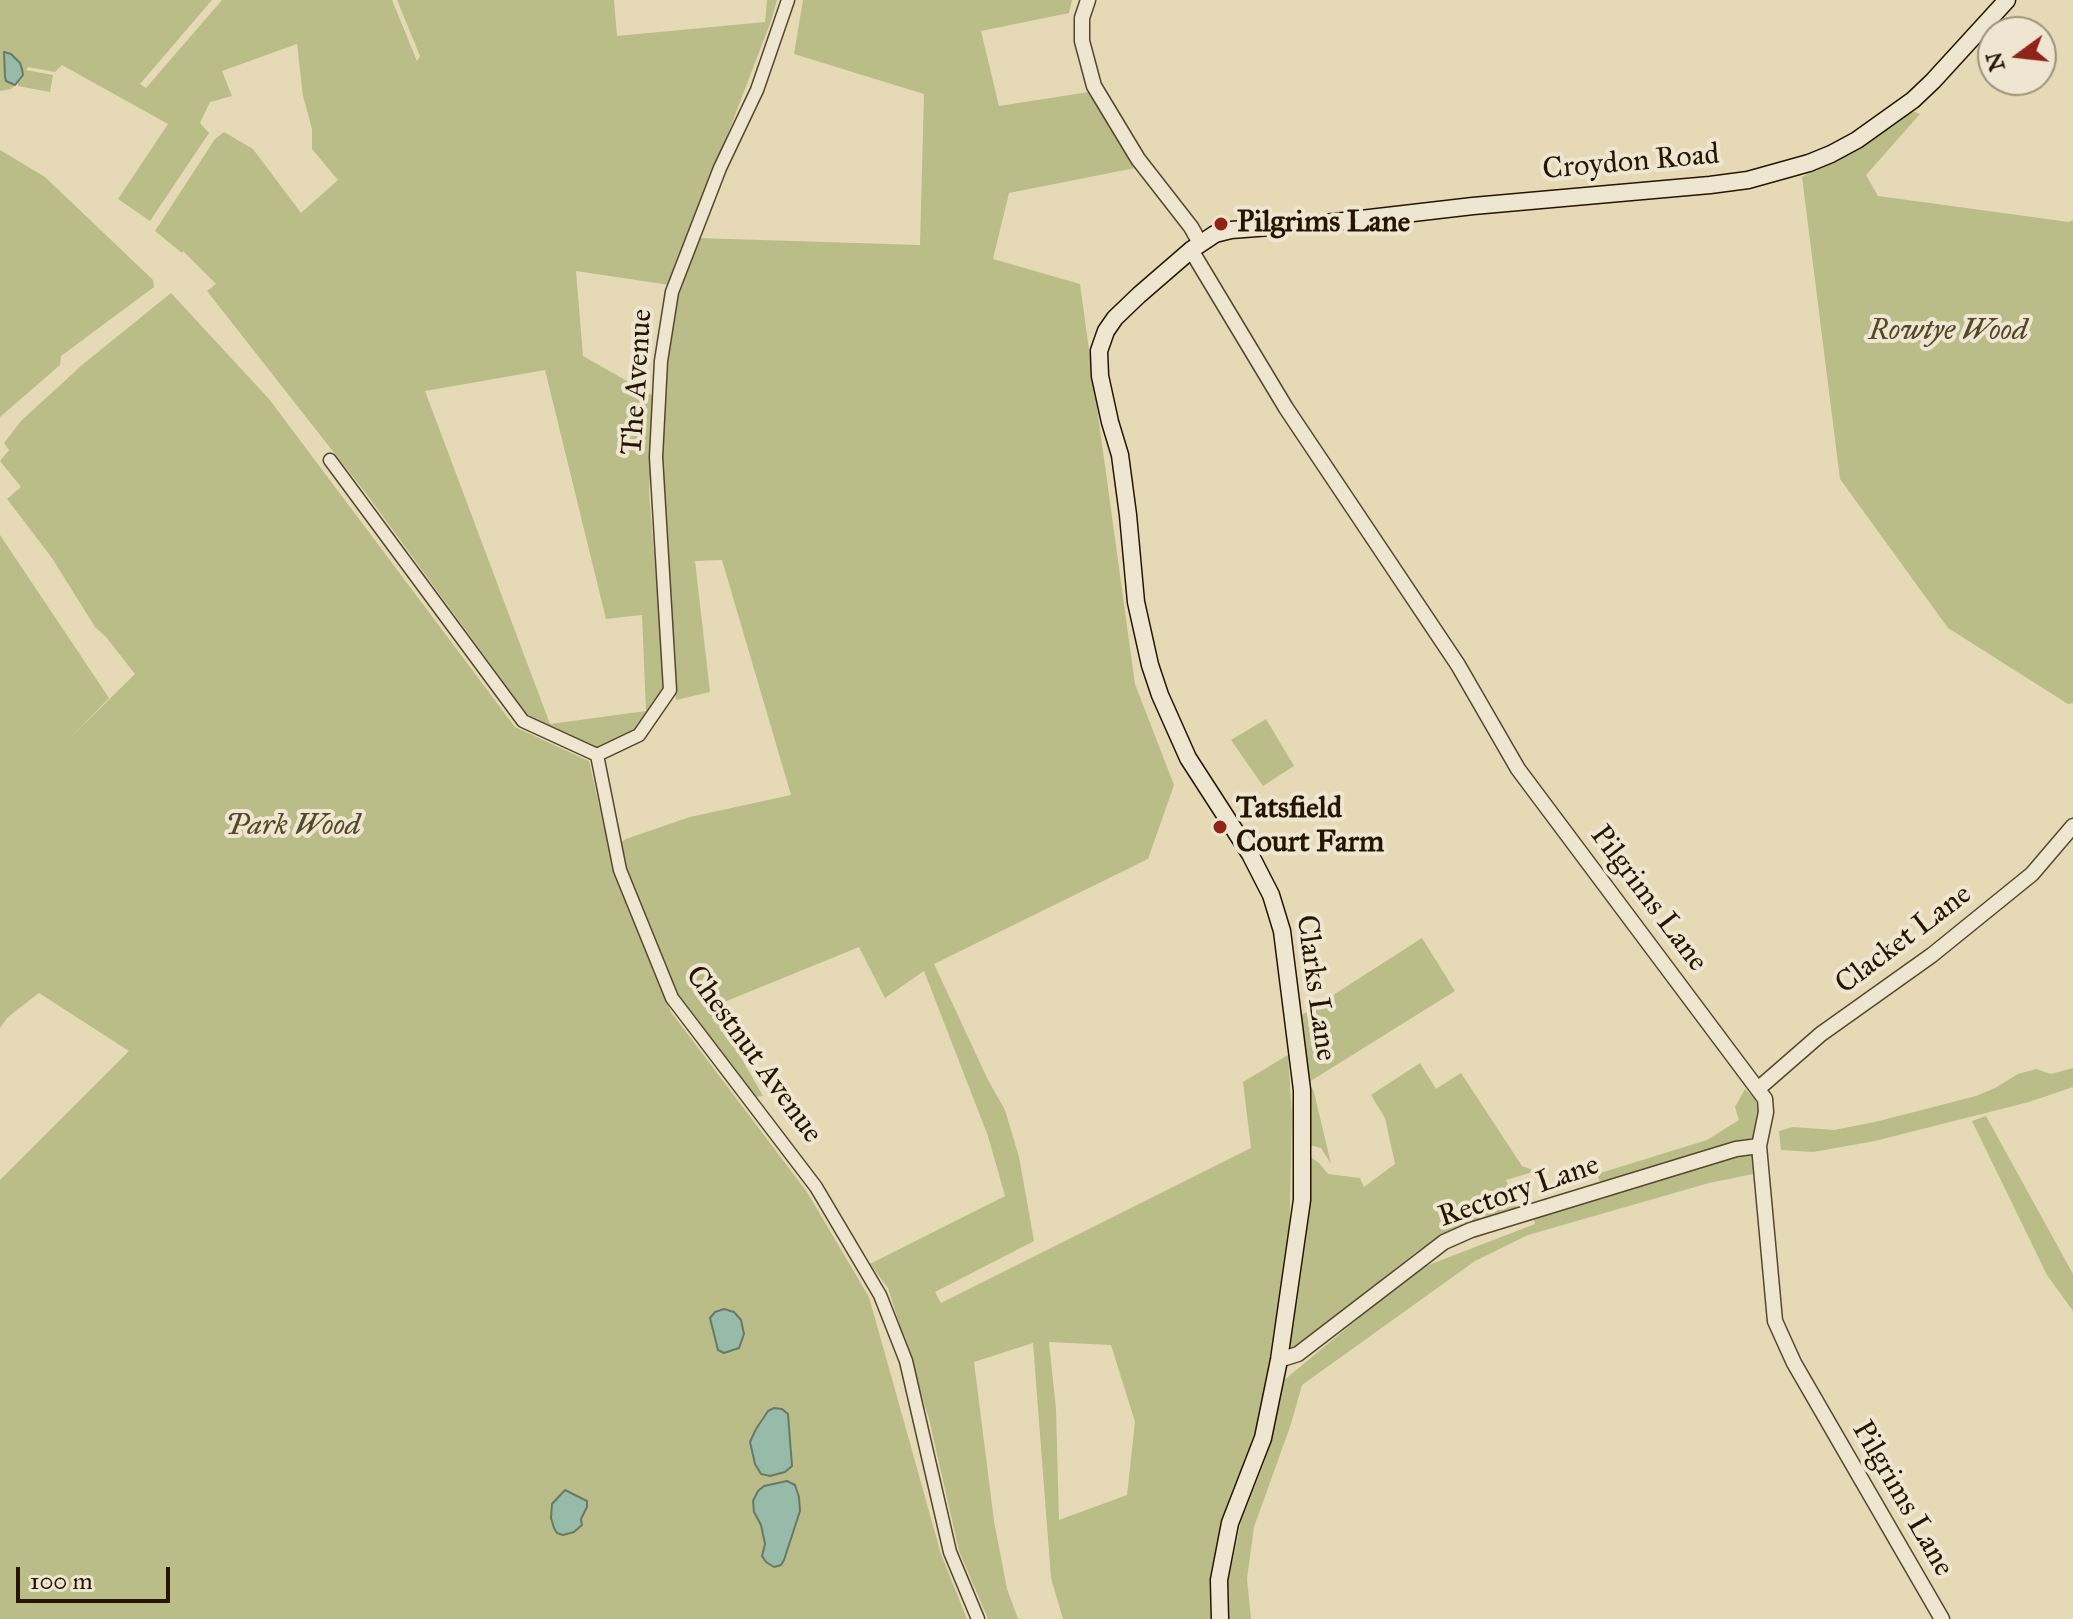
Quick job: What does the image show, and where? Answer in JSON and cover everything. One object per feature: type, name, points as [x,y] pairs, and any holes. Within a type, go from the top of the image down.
[{"type":"main road","name":"Croydon Road","points":[[1195,246],[1215,234],[1231,230],[1710,185],[1787,171],[1857,140],[1913,100],[2007,0]]},
{"type":"main road","name":"Clarks Lane","points":[[1195,246],[1115,318],[1101,342],[1098,362],[1120,455],[1136,602],[1150,665],[1188,758],[1250,854],[1271,895],[1282,931],[1302,1090],[1302,1200],[1279,1360],[1263,1438],[1230,1523],[1219,1580],[1220,1619]]},
{"type":"street","name":"The Avenue","points":[[597,755],[639,735],[670,690],[656,457],[661,361],[672,292],[720,168],[757,90],[788,0]]},
{"type":"street","name":"Pilgrims Lane","points":[[1088,0],[1082,18],[1082,41],[1094,86],[1138,159],[1191,227],[1195,246],[1286,408],[1458,665],[1518,769],[1765,1099],[1766,1112],[1759,1146],[1775,1321],[1794,1363],[1942,1619]]},
{"type":"street","points":[[330,460],[523,721],[597,755]]},
{"type":"street","name":"Chestnut Avenue","points":[[597,755],[620,870],[672,998],[816,1187],[880,1295],[906,1361],[950,1552],[978,1619]]},
{"type":"street","name":"Clacket Lane","points":[[1759,1088],[1821,1034],[1932,955],[2032,874],[2073,826]]},
{"type":"street","name":"Rectory Lane","points":[[1279,1360],[1298,1354],[1444,1242],[1471,1230],[1736,1149],[1759,1146]]},
{"type":"green space","points":[[0,0],[212,0],[140,84],[146,88],[222,0],[392,0],[417,61],[420,56],[397,0],[614,0],[617,36],[765,22],[767,0],[777,0],[670,285],[576,271],[583,356],[655,397],[649,492],[665,688],[637,729],[598,749],[552,731],[527,714],[368,496],[207,291],[216,284],[183,251],[155,231],[215,139],[224,132],[253,149],[301,213],[338,180],[312,149],[312,129],[303,96],[297,44],[222,71],[232,96],[210,102],[200,123],[209,133],[150,221],[118,199],[168,124],[62,65],[55,72],[28,67],[26,70],[53,75],[50,92],[18,86],[18,83],[11,89],[0,91]],"holes":[[[545,370],[606,619],[642,615],[646,711],[550,724],[425,391]]]},
{"type":"green space","points":[[803,0],[1072,0],[1069,13],[981,31],[999,106],[1089,92],[1140,167],[1009,193],[993,259],[1080,284],[1135,684],[1174,785],[1148,859],[934,964],[1005,1110],[1019,1157],[1034,1241],[935,1292],[941,1303],[1251,1148],[1243,1082],[1288,1055],[1292,1115],[1289,1250],[1271,1370],[1212,1619],[1063,1619],[1051,1578],[1033,1343],[974,1362],[994,1521],[1007,1589],[1018,1619],[988,1619],[959,1551],[929,1419],[888,1288],[870,1264],[1005,1196],[988,1136],[924,971],[885,998],[859,947],[712,1007],[763,1096],[753,1097],[677,995],[626,869],[621,842],[626,839],[690,817],[791,795],[722,560],[695,561],[710,692],[676,700],[660,436],[673,299],[698,238],[920,245],[924,94],[794,54]],"holes":[[[1049,1342],[1111,1345],[1135,1422],[1127,1495],[1059,1520],[1056,1409]]]},
{"type":"green space","name":"Rowtye Wood","points":[[1912,111],[1920,114],[1866,175],[1878,196],[2069,222],[2073,220],[2073,703],[2068,704],[1948,628],[1840,479],[1802,177],[1861,146]]},
{"type":"green space","points":[[0,150],[45,177],[153,280],[154,287],[61,356],[60,365],[0,417]]},
{"type":"green space","name":"Park Wood","points":[[171,293],[269,399],[515,727],[589,761],[614,871],[671,1012],[807,1192],[869,1297],[941,1554],[967,1619],[0,1619],[0,1180],[129,1051],[39,993],[8,1017],[0,1028],[0,535],[109,698],[72,736],[135,674],[95,627],[52,558],[7,499],[21,487],[0,461],[9,450],[4,443],[21,421],[82,365]]},
{"type":"green space","points":[[1266,719],[1294,766],[1263,786],[1231,740]]},
{"type":"green space","points":[[1422,938],[1455,991],[1309,1082],[1331,1164],[1321,1148],[1309,1145],[1299,1017]]},
{"type":"green space","points":[[1420,1063],[1436,1089],[1461,1073],[1522,1166],[1536,1171],[1506,1180],[1517,1210],[1455,1230],[1432,1242],[1286,1352],[1293,1293],[1308,1215],[1309,1156],[1328,1174],[1360,1178],[1364,1187],[1395,1164],[1385,1118],[1371,1095]]},
{"type":"green space","points":[[2073,1068],[2073,1087],[2029,1102],[1875,1141],[1813,1152],[1781,1150],[1779,1131],[1793,1127],[1834,1130],[1875,1122],[1976,1096],[2018,1074],[2036,1069],[2051,1074]]},
{"type":"green space","points":[[1745,1089],[1755,1099],[1760,1114],[1755,1140],[1601,1184],[1597,1174],[1707,1140],[1739,1120],[1735,1107]]},
{"type":"green space","points":[[1986,1116],[2073,1274],[2073,1311],[2047,1275],[1972,1121]]},
{"type":"green space","points":[[1753,1153],[1753,1174],[1709,1183],[1528,1235],[1475,1261],[1302,1385],[1254,1527],[1247,1579],[1251,1619],[1229,1619],[1228,1582],[1241,1521],[1264,1463],[1283,1381],[1418,1269],[1535,1224],[1533,1217],[1728,1157]]},
{"type":"shaded area","points":[[4,52],[11,54],[22,69],[23,75],[15,85],[6,81]]},
{"type":"shaded area","points":[[724,1309],[734,1312],[741,1320],[744,1334],[739,1348],[724,1353],[718,1350],[710,1318]]},
{"type":"shaded area","points":[[774,1408],[788,1414],[792,1466],[785,1472],[770,1476],[761,1474],[755,1464],[750,1442],[768,1411]]},
{"type":"shaded area","points":[[787,1481],[795,1485],[800,1511],[784,1560],[774,1567],[762,1556],[765,1544],[753,1501],[764,1486]]},
{"type":"shaded area","points":[[565,1490],[587,1501],[587,1507],[581,1519],[582,1525],[574,1532],[563,1535],[557,1533],[551,1518],[552,1504]]},
{"type":"place","name":"Pilgrims Lane","points":[[1221,224]]},
{"type":"place","name":"Tatsfield Court Farm","points":[[1220,827]]}]
